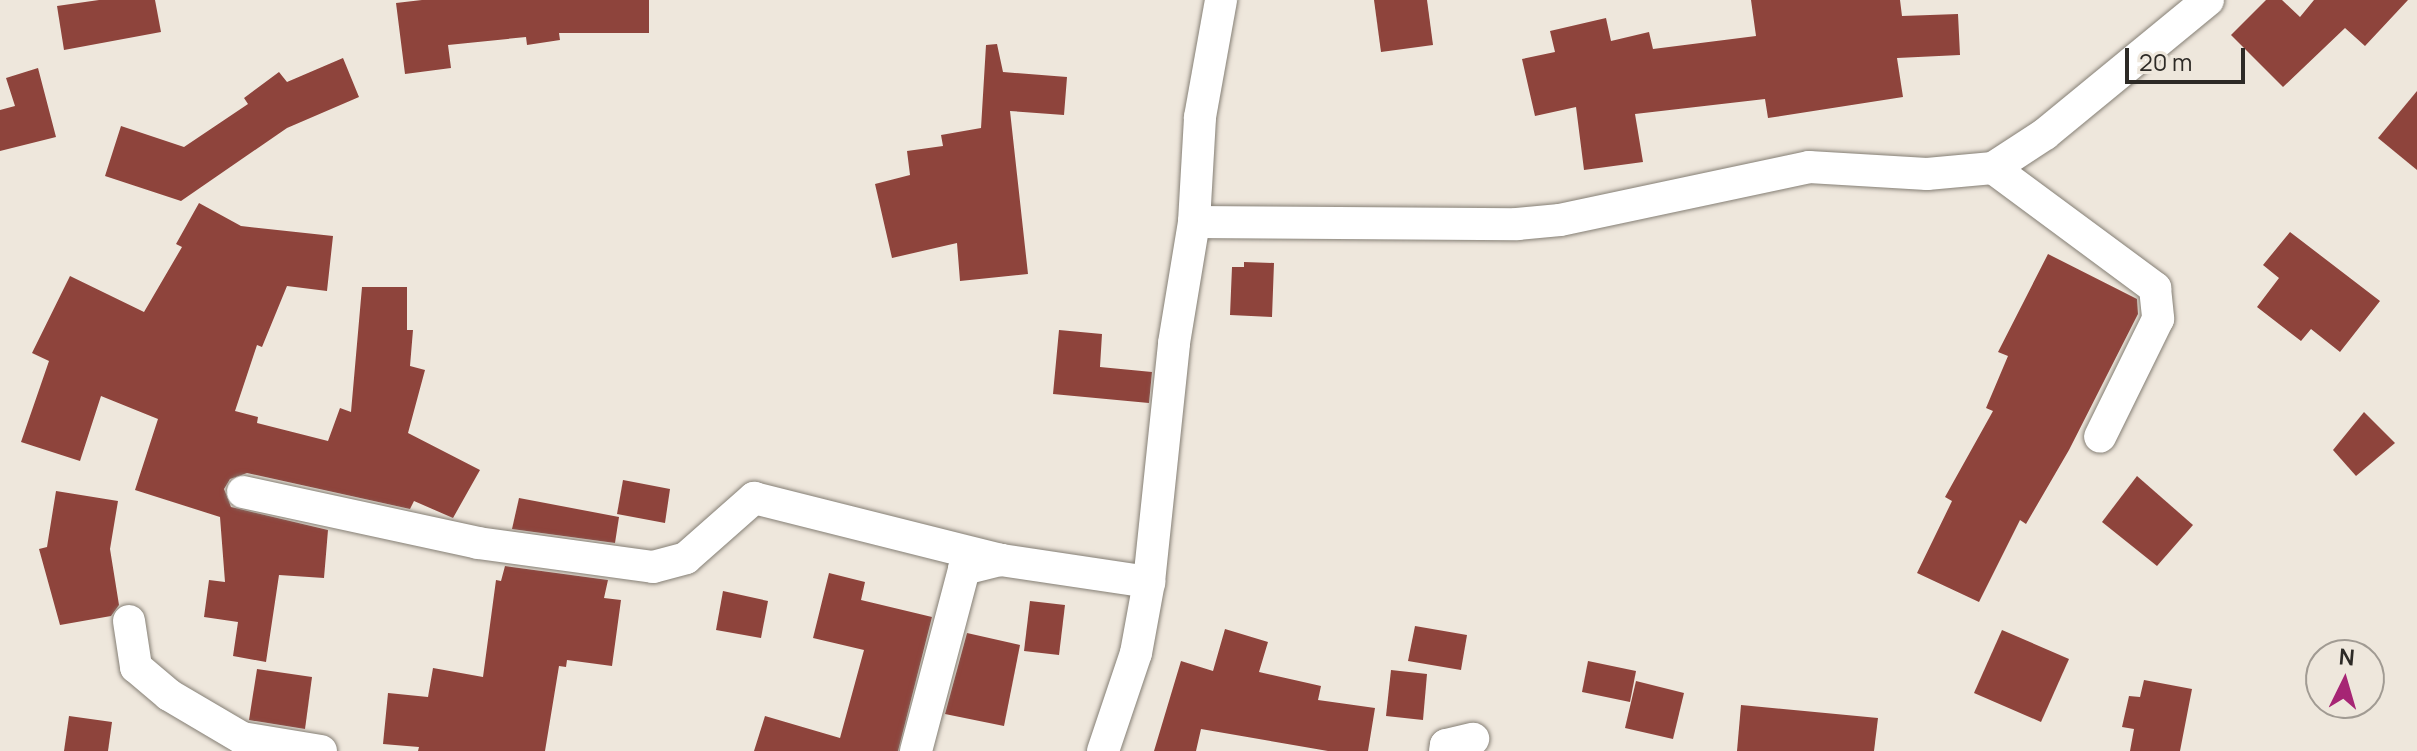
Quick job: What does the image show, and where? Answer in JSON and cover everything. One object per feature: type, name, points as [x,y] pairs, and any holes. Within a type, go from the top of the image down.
[{"type":"street","points":[[1103,751],[1136,653],[1149,582],[1174,343],[1194,222],[1200,117],[1221,0]]},
{"type":"street","points":[[1194,222],[1517,224],[1560,220],[1809,167],[1927,174],[1993,168],[2034,142],[2208,0]]},
{"type":"street","points":[[1993,168],[2155,288],[2158,319],[2100,437]]},
{"type":"street","points":[[243,492],[478,543],[653,567],[686,558],[754,498],[1001,560],[1149,582]]},
{"type":"street","points":[[916,751],[964,569],[1001,560]]},
{"type":"street","points":[[129,621],[136,667],[169,695],[242,738],[321,751]]},
{"type":"building","points":[[99,0],[155,0],[161,32],[64,50],[57,6]]},
{"type":"building","points":[[422,0],[649,0],[649,33],[559,33],[560,40],[527,45],[526,37],[448,45],[451,68],[405,74],[396,3]]},
{"type":"building","points":[[1374,0],[1427,0],[1433,45],[1381,52]]},
{"type":"building","points":[[1751,0],[1900,0],[1902,16],[1958,14],[1960,55],[1897,58],[1903,97],[1768,118],[1765,99],[1635,114],[1643,162],[1584,170],[1576,107],[1535,116],[1522,59],[1555,52],[1550,31],[1606,18],[1611,41],[1649,32],[1653,49],[1756,36]]},
{"type":"building","points":[[2266,0],[2282,0],[2300,17],[2314,0],[2408,0],[2365,46],[2345,28],[2283,87],[2231,35]]},
{"type":"building","points":[[997,44],[1003,72],[1067,77],[1064,115],[1010,111],[1028,274],[960,281],[957,243],[892,258],[875,184],[910,175],[907,151],[943,146],[941,135],[981,128],[986,45]]},
{"type":"building","points":[[343,58],[359,97],[287,128],[181,201],[105,176],[121,126],[184,147],[248,104],[244,98],[279,72],[287,82]]},
{"type":"building","points":[[38,68],[56,137],[0,151],[0,110],[15,106],[6,78]]},
{"type":"building","points":[[2417,91],[2417,170],[2378,138]]},
{"type":"building","points":[[199,203],[241,226],[333,236],[327,291],[287,286],[262,347],[257,345],[235,411],[258,417],[257,423],[328,441],[340,408],[351,412],[362,287],[407,287],[407,330],[413,330],[410,366],[425,370],[408,433],[480,470],[453,518],[414,501],[410,509],[247,473],[230,479],[224,489],[231,507],[328,530],[324,578],[279,575],[266,662],[233,656],[238,622],[204,617],[209,580],[225,582],[220,517],[135,490],[158,419],[101,396],[80,461],[21,442],[49,361],[32,353],[70,276],[144,312],[182,247],[176,244]]},
{"type":"building","points":[[2290,232],[2380,301],[2340,352],[2311,329],[2301,341],[2257,307],[2279,278],[2263,265]]},
{"type":"building","points":[[2048,254],[2137,299],[2138,314],[2069,450],[2026,524],[2020,520],[1979,602],[1917,573],[1952,501],[1945,497],[1993,411],[1986,408],[2008,356],[1998,352]]},
{"type":"building","points":[[1244,262],[1274,263],[1272,317],[1230,315],[1232,267],[1244,267]]},
{"type":"building","points":[[1059,330],[1102,334],[1100,367],[1152,372],[1149,403],[1053,394]]},
{"type":"building","points":[[2364,412],[2395,443],[2356,476],[2333,450]]},
{"type":"building","points":[[2137,476],[2193,525],[2157,566],[2102,522]]},
{"type":"building","points":[[623,480],[670,489],[665,523],[617,514]]},
{"type":"building","points":[[56,491],[118,501],[110,549],[119,605],[111,616],[60,625],[39,549],[47,547]]},
{"type":"building","points":[[519,498],[619,517],[615,543],[512,529]]},
{"type":"building","points":[[505,566],[608,580],[604,598],[621,600],[612,666],[567,660],[566,667],[559,666],[545,751],[418,751],[419,747],[383,744],[388,693],[428,697],[433,668],[483,677],[496,580],[501,581]]},
{"type":"building","points":[[829,573],[865,582],[861,600],[932,617],[898,751],[754,751],[765,716],[840,738],[864,650],[813,638]]},
{"type":"building","points":[[723,591],[768,601],[761,638],[716,630]]},
{"type":"building","points":[[1030,601],[1065,605],[1059,655],[1024,651]]},
{"type":"building","points":[[1415,626],[1467,635],[1461,670],[1408,661]]},
{"type":"building","points":[[1225,629],[1268,642],[1259,672],[1321,686],[1318,700],[1375,708],[1368,751],[1328,751],[1201,729],[1196,751],[1154,751],[1181,661],[1213,671]]},
{"type":"building","points":[[2002,630],[2069,659],[2041,722],[1974,693]]},
{"type":"building","points":[[967,633],[1020,645],[1004,726],[945,714]]},
{"type":"building","points":[[1588,661],[1636,671],[1630,702],[1582,692]]},
{"type":"building","points":[[257,669],[312,677],[305,729],[249,720]]},
{"type":"building","points":[[1391,670],[1427,674],[1423,720],[1386,716]]},
{"type":"building","points":[[2144,680],[2192,689],[2180,751],[2130,751],[2134,729],[2122,727],[2129,696],[2140,697]]},
{"type":"building","points":[[1636,681],[1684,693],[1673,739],[1625,728]]},
{"type":"building","points":[[1741,705],[1878,718],[1874,751],[1737,751]]},
{"type":"building","points":[[69,716],[112,722],[108,751],[64,751]]}]
